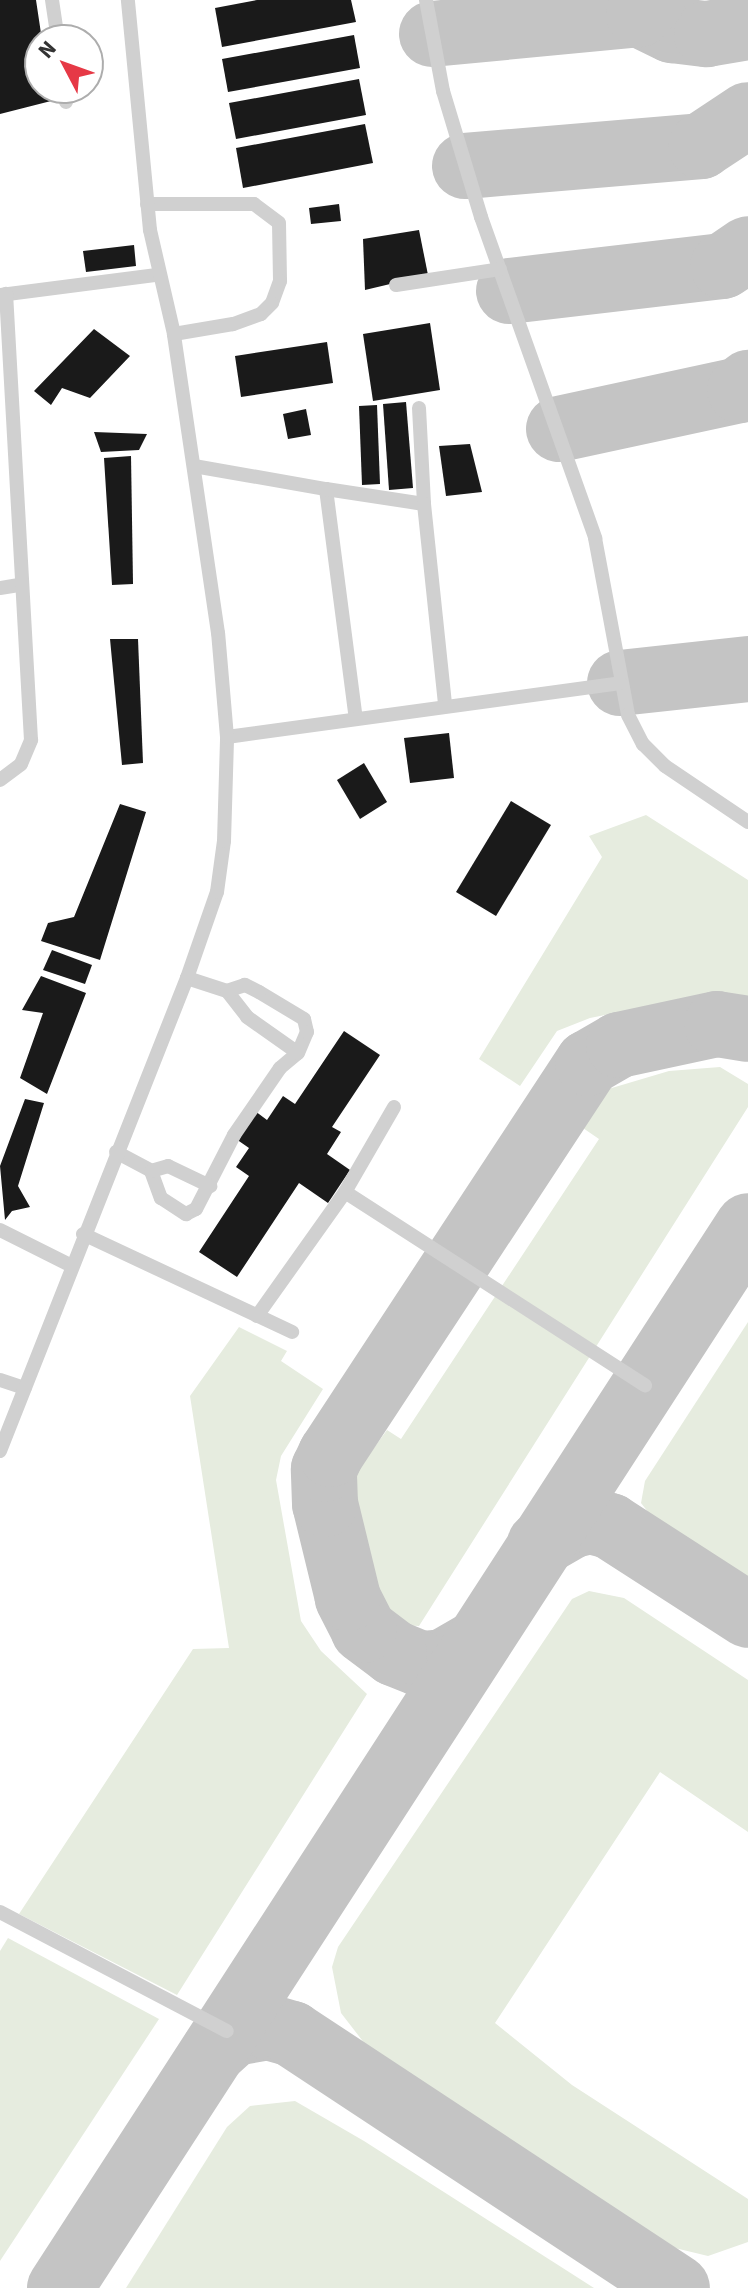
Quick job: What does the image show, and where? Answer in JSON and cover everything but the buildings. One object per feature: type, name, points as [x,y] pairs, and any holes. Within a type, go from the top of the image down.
[{"type":"lane","points":[[52,0],[56,24]]},
{"type":"lane","points":[[0,1451],[83,1234],[187,978],[217,892],[227,737],[218,633],[174,334],[157,275],[147,204],[128,0]]},
{"type":"lane","points":[[426,0],[443,91],[500,269],[595,538],[620,683],[643,744],[665,766],[748,822]]},
{"type":"lane","points":[[147,204],[254,204],[279,223],[280,281],[272,303],[261,314],[233,324],[174,334]]},
{"type":"lane","points":[[396,285],[500,269]]},
{"type":"lane","points":[[0,780],[21,764],[31,740],[31,683],[19,585],[20,489],[3,294],[157,275]]},
{"type":"lane","points":[[419,408],[424,504],[445,703]]},
{"type":"lane","points":[[194,466],[424,504]]},
{"type":"lane","points":[[326,489],[356,719]]},
{"type":"lane","points":[[0,588],[19,585]]},
{"type":"lane","points":[[227,737],[445,703],[620,683]]},
{"type":"lane","points":[[187,978],[227,991],[247,1017],[298,1053]]},
{"type":"lane","points":[[116,1152],[151,1171],[161,1198],[186,1214],[196,1209],[234,1135],[280,1068],[298,1053],[307,1032],[304,1019],[245,985],[227,991]]},
{"type":"lane","points":[[257,1316],[345,1192],[394,1107]]},
{"type":"lane","points":[[151,1171],[168,1166],[210,1186]]},
{"type":"lane","points":[[345,1192],[645,1385]]},
{"type":"lane","points":[[0,1230],[72,1266]]},
{"type":"lane","points":[[83,1234],[292,1332]]},
{"type":"lane","points":[[0,1380],[25,1388]]},
{"type":"lane","points":[[0,1912],[227,2031]]},
{"type":"shaded area","points":[[646,815],[748,880],[748,1002],[715,993],[590,1018],[557,1031],[520,1086],[479,1059],[602,857],[589,836]]},
{"type":"shaded area","points":[[720,1067],[748,1084],[748,1107],[419,1626],[400,1625],[383,1607],[360,1557],[341,1493],[387,1430],[401,1439],[599,1139],[580,1126],[605,1090],[669,1071]]},
{"type":"shaded area","points":[[748,1322],[748,1580],[655,1521],[641,1503],[645,1481]]},
{"type":"shaded area","points":[[239,1327],[287,1351],[281,1361],[323,1389],[281,1456],[276,1480],[301,1621],[321,1651],[367,1694],[177,1995],[19,1914],[193,1649],[229,1648],[190,1396]]},
{"type":"shaded area","points":[[589,1591],[624,1598],[748,1680],[748,1832],[660,1772],[495,2023],[572,2085],[748,2199],[748,2242],[708,2256],[675,2248],[365,2044],[341,2013],[332,1967],[338,1947],[572,1599]]},
{"type":"shaded area","points":[[8,1938],[159,2019],[0,2261],[0,1951]]},
{"type":"shaded area","points":[[295,2101],[364,2141],[594,2288],[126,2288],[227,2127],[250,2106]]},
{"type":"taxiway","points":[[432,34],[639,14],[652,0]]},
{"type":"taxiway","points":[[639,14],[672,30],[707,34],[748,27]]},
{"type":"taxiway","points":[[465,166],[701,146],[748,115]]},
{"type":"taxiway","points":[[509,291],[723,266],[748,249]]},
{"type":"taxiway","points":[[559,429],[740,390],[748,383]]},
{"type":"taxiway","points":[[620,683],[748,669]]},
{"type":"taxiway","points":[[478,1642],[444,1662],[421,1664],[394,1653],[364,1630],[348,1598],[325,1504],[324,1469],[588,1063],[619,1045],[717,1024],[748,1029]]},
{"type":"taxiway","points":[[60,2288],[748,1226]]},
{"type":"taxiway","points":[[540,1544],[573,1525],[591,1521],[610,1526],[748,1615]]},
{"type":"taxiway","points":[[214,2051],[234,2033],[268,2027],[292,2034],[677,2288]]}]
